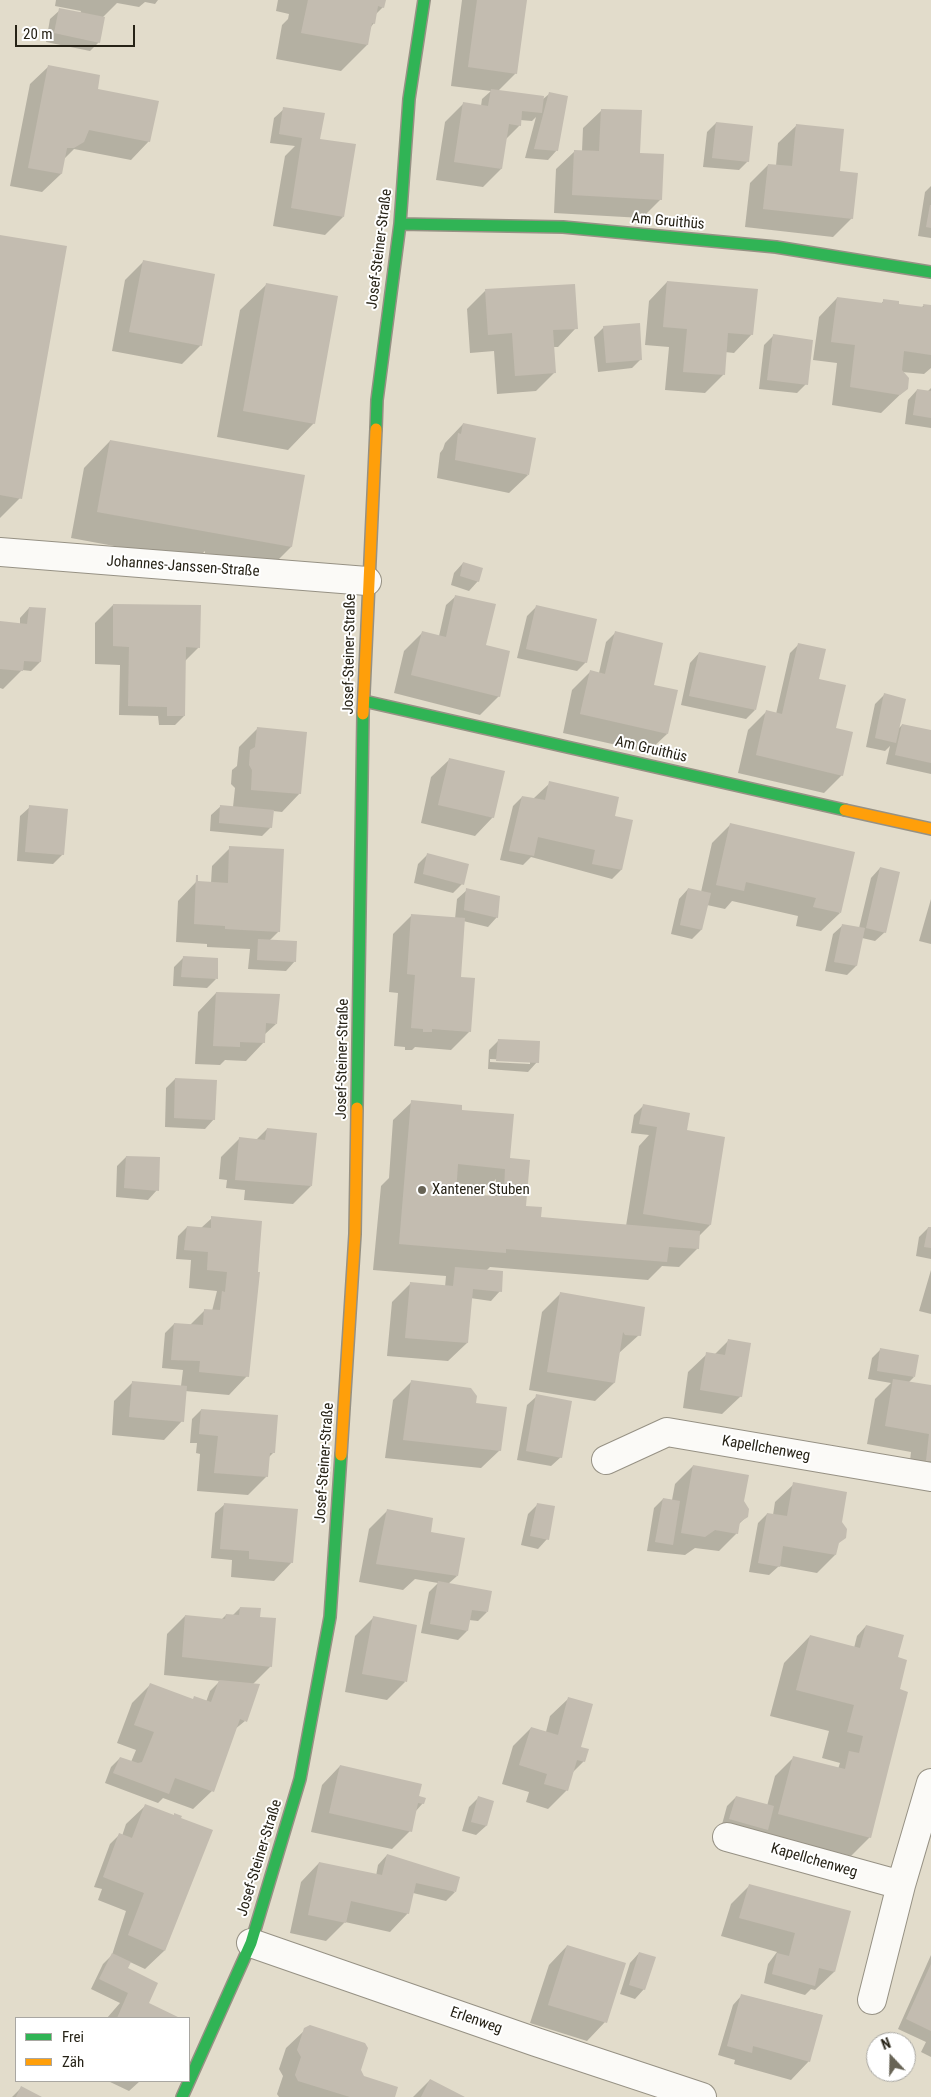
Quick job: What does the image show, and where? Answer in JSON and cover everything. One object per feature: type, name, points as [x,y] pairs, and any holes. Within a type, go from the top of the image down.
[{"type":"street","name":"Josef-Steiner-Straße","points":[[190,2079],[250,1943],[300,1779],[330,1617],[355,1234],[367,581],[377,400],[400,224],[409,100],[424,0]]},
{"type":"street","name":"Am Gruithüs","points":[[400,224],[563,227],[776,247],[931,272]]},
{"type":"street","name":"Johannes-Janssen-Straße","points":[[0,552],[367,581]]},
{"type":"street","name":"Am Gruithüs","points":[[364,701],[931,829]]},
{"type":"street","name":"Kapellchenweg","points":[[606,1460],[667,1432],[931,1477]]},
{"type":"street","points":[[872,2000],[901,1885],[931,1783]]},
{"type":"street","name":"Kapellchenweg","points":[[727,1837],[901,1885]]},
{"type":"street","name":"Erlenweg","points":[[250,1943],[527,2039],[702,2097]]},
{"type":"street","name":"Josef-Steiner-Straße","points":[[182,2097],[189,2082]]},
{"type":"building","points":[[308,0],[386,0],[384,8],[378,6],[375,24],[372,23],[368,45],[301,33]]},
{"type":"building","points":[[477,0],[527,0],[517,74],[468,67]]},
{"type":"building","points":[[59,8],[105,17],[100,43],[54,33]]},
{"type":"building","points":[[48,65],[100,75],[98,89],[159,101],[150,142],[89,130],[84,142],[74,148],[67,148],[62,174],[28,168]]},
{"type":"building","points":[[491,89],[544,96],[542,113],[522,111],[521,126],[509,124],[502,169],[454,162],[463,102],[488,106]]},
{"type":"building","points":[[549,92],[568,96],[558,151],[534,149]]},
{"type":"building","points":[[283,107],[325,113],[320,139],[356,144],[344,217],[291,208],[302,138],[279,134]]},
{"type":"building","points":[[601,109],[642,110],[640,153],[664,154],[662,200],[572,195],[574,150],[599,151]]},
{"type":"building","points":[[716,122],[753,126],[749,162],[712,158]]},
{"type":"building","points":[[796,124],[844,129],[840,171],[858,173],[853,219],[763,209],[768,164],[792,166]]},
{"type":"building","points":[[931,205],[931,228],[926,227]]},
{"type":"building","points":[[0,235],[67,246],[22,499],[0,495]]},
{"type":"building","points":[[143,260],[215,274],[202,346],[129,332]]},
{"type":"building","points":[[667,281],[758,289],[753,335],[728,333],[725,375],[683,372],[687,329],[663,327]]},
{"type":"building","points":[[266,283],[338,296],[315,424],[243,411]]},
{"type":"building","points":[[575,284],[578,329],[553,330],[556,373],[515,376],[512,333],[488,335],[485,289]]},
{"type":"building","points":[[837,297],[883,303],[883,299],[899,301],[899,304],[924,307],[923,304],[931,305],[931,355],[904,351],[902,370],[909,378],[908,389],[900,395],[850,387],[855,345],[831,342]]},
{"type":"building","points":[[640,323],[642,360],[606,363],[603,326]]},
{"type":"building","points":[[773,334],[813,340],[808,385],[767,380]]},
{"type":"building","points":[[917,389],[931,391],[931,418],[913,415]]},
{"type":"building","points":[[463,423],[536,438],[529,475],[455,460],[458,433],[461,434]]},
{"type":"building","points":[[110,440],[305,475],[292,547],[97,512]]},
{"type":"building","points":[[463,562],[483,568],[479,582],[460,576]]},
{"type":"building","points":[[455,595],[496,604],[486,645],[510,651],[500,697],[411,675],[422,631],[446,637]]},
{"type":"building","points":[[113,604],[201,605],[200,648],[186,647],[185,716],[167,716],[167,707],[128,706],[129,647],[113,646]]},
{"type":"building","points":[[536,605],[597,619],[587,663],[526,649]]},
{"type":"building","points":[[29,607],[46,608],[41,662],[24,661],[23,671],[0,669],[0,621],[27,624]]},
{"type":"building","points":[[615,631],[663,643],[654,685],[678,690],[668,734],[580,714],[590,670],[605,674]]},
{"type":"building","points":[[798,643],[826,649],[819,679],[846,685],[836,728],[853,732],[843,776],[756,755],[766,710],[782,714]]},
{"type":"building","points":[[699,652],[766,666],[756,710],[689,696]]},
{"type":"building","points":[[884,693],[906,699],[896,743],[875,738]]},
{"type":"building","points":[[902,724],[931,730],[931,763],[895,755]]},
{"type":"building","points":[[257,727],[307,732],[301,794],[251,790],[250,750],[255,747]]},
{"type":"building","points":[[449,758],[505,771],[494,818],[438,805]]},
{"type":"building","points":[[549,781],[619,797],[615,816],[633,820],[622,870],[592,864],[595,850],[538,837],[534,856],[509,851],[522,796],[545,800]]},
{"type":"building","points":[[29,805],[68,809],[64,855],[25,852]]},
{"type":"building","points":[[220,805],[274,810],[272,828],[219,823]]},
{"type":"building","points":[[730,823],[855,852],[841,913],[813,907],[816,898],[746,882],[744,891],[716,885]]},
{"type":"building","points":[[229,846],[284,849],[280,932],[225,929],[225,926],[194,924],[196,875],[198,875],[198,881],[228,883]]},
{"type":"building","points":[[427,853],[469,864],[464,885],[423,874]]},
{"type":"building","points":[[880,867],[900,872],[886,933],[866,928]]},
{"type":"building","points":[[466,888],[500,896],[498,918],[464,910]]},
{"type":"building","points":[[688,888],[711,893],[702,930],[680,925]]},
{"type":"building","points":[[411,914],[465,918],[461,977],[475,978],[471,1032],[432,1029],[432,1032],[423,1032],[423,1029],[411,1028],[415,975],[407,974]]},
{"type":"building","points":[[842,924],[865,928],[857,966],[834,962]]},
{"type":"building","points":[[258,939],[297,941],[296,962],[257,960]]},
{"type":"building","points":[[183,956],[218,958],[218,979],[181,977]]},
{"type":"building","points":[[216,992],[280,994],[277,1024],[266,1023],[265,1043],[240,1042],[240,1047],[213,1046]]},
{"type":"building","points":[[498,1039],[540,1041],[539,1063],[496,1061]]},
{"type":"building","points":[[175,1078],[217,1080],[215,1120],[174,1118]]},
{"type":"building","points":[[411,1100],[462,1105],[462,1110],[514,1114],[510,1158],[530,1160],[526,1206],[542,1207],[541,1217],[700,1231],[699,1249],[669,1247],[667,1262],[506,1249],[506,1253],[399,1244]],"holes":[[[458,1164],[505,1169],[504,1193],[508,1197],[456,1193]]]},
{"type":"building","points":[[643,1104],[690,1113],[687,1130],[725,1137],[711,1225],[643,1214],[657,1127],[639,1124]]},
{"type":"building","points":[[267,1128],[317,1133],[312,1186],[235,1180],[239,1137],[265,1140]]},
{"type":"building","points":[[126,1156],[160,1157],[159,1191],[124,1188]]},
{"type":"building","points":[[211,1216],[262,1221],[258,1272],[260,1272],[249,1377],[199,1372],[200,1361],[171,1360],[174,1323],[203,1325],[204,1309],[220,1310],[222,1291],[225,1292],[227,1272],[207,1270],[208,1252],[184,1250],[187,1226],[211,1228]]},
{"type":"building","points":[[928,1227],[931,1227],[931,1248],[924,1247]]},
{"type":"building","points":[[455,1267],[503,1271],[502,1292],[473,1289],[468,1343],[405,1338],[410,1282],[453,1286]]},
{"type":"building","points":[[560,1292],[645,1307],[641,1336],[625,1335],[623,1332],[615,1383],[547,1372]]},
{"type":"building","points":[[728,1339],[751,1343],[742,1397],[700,1390],[706,1352],[725,1355]]},
{"type":"building","points":[[880,1348],[919,1355],[915,1377],[877,1371]]},
{"type":"building","points":[[893,1379],[931,1385],[931,1461],[926,1461],[929,1434],[885,1426]]},
{"type":"building","points":[[411,1380],[471,1388],[477,1396],[476,1403],[507,1407],[501,1451],[403,1440]]},
{"type":"building","points":[[132,1381],[187,1386],[184,1422],[129,1417]]},
{"type":"building","points":[[536,1394],[572,1401],[562,1458],[526,1451]]},
{"type":"building","points":[[201,1409],[278,1415],[275,1453],[270,1453],[268,1477],[214,1473],[218,1436],[199,1434]]},
{"type":"building","points":[[693,1465],[749,1475],[744,1501],[749,1509],[748,1517],[740,1522],[738,1534],[715,1530],[705,1537],[681,1533]]},
{"type":"building","points":[[793,1482],[847,1492],[842,1522],[847,1529],[846,1538],[839,1543],[836,1555],[783,1546],[780,1567],[758,1563],[767,1513],[787,1516]]},
{"type":"building","points":[[663,1498],[680,1501],[673,1545],[655,1542]]},
{"type":"building","points":[[224,1503],[298,1509],[293,1563],[249,1559],[249,1551],[220,1549]]},
{"type":"building","points":[[537,1503],[555,1506],[549,1540],[530,1536]]},
{"type":"building","points":[[387,1509],[433,1518],[431,1532],[465,1538],[458,1576],[376,1564]]},
{"type":"building","points":[[438,1581],[492,1591],[488,1612],[472,1610],[468,1631],[430,1624]]},
{"type":"building","points":[[240,1607],[261,1608],[260,1617],[276,1618],[272,1667],[182,1657],[185,1615],[225,1619],[226,1614],[239,1615]]},
{"type":"building","points":[[373,1616],[417,1625],[407,1682],[362,1674]]},
{"type":"building","points":[[866,1625],[904,1635],[898,1657],[907,1660],[900,1689],[908,1692],[871,1838],[778,1814],[793,1756],[845,1769],[849,1751],[859,1753],[863,1736],[847,1732],[854,1705],[796,1690],[810,1635],[860,1648]]},
{"type":"building","points":[[219,1680],[260,1684],[247,1722],[240,1719],[214,1792],[175,1778],[169,1794],[113,1773],[120,1757],[138,1763],[142,1762],[154,1732],[134,1725],[150,1683],[193,1699],[194,1696],[211,1702]]},
{"type":"building","points":[[568,1697],[593,1704],[581,1747],[589,1749],[585,1762],[577,1760],[568,1791],[544,1784],[547,1774],[519,1765],[531,1727],[558,1735]]},
{"type":"building","points":[[340,1765],[422,1784],[419,1796],[426,1798],[424,1804],[418,1803],[412,1832],[329,1813]]},
{"type":"building","points":[[478,1796],[494,1801],[487,1826],[471,1822]]},
{"type":"building","points":[[736,1796],[774,1806],[768,1830],[729,1819]]},
{"type":"building","points":[[145,1804],[174,1815],[174,1813],[182,1816],[181,1818],[213,1830],[165,1951],[128,1935],[144,1893],[103,1877],[119,1833],[132,1838]]},
{"type":"building","points":[[387,1854],[460,1877],[456,1892],[416,1883],[409,1914],[351,1901],[346,1923],[308,1915],[319,1862],[382,1875]]},
{"type":"building","points":[[749,1884],[851,1911],[835,1972],[819,1968],[815,1986],[772,1974],[777,1953],[789,1956],[795,1933],[739,1918]]},
{"type":"building","points":[[567,1945],[626,1963],[607,2023],[548,2005]]},
{"type":"building","points":[[639,1952],[656,1957],[645,1990],[629,1985]]},
{"type":"building","points":[[112,1953],[131,1962],[128,1968],[158,1983],[149,2003],[178,2017],[117,2017],[128,1993],[99,1979]]},
{"type":"building","points":[[931,1964],[931,2031],[906,2019]]},
{"type":"building","points":[[741,1994],[823,2015],[810,2062],[753,2046],[752,2053],[727,2046]]},
{"type":"building","points":[[310,2025],[365,2043],[368,2048],[361,2070],[364,2076],[398,2087],[395,2097],[350,2097],[298,2081],[295,2075],[301,2057],[297,2050],[304,2028]]},
{"type":"building","points":[[430,2079],[465,2097],[421,2097]]},
{"type":"building","points":[[21,2086],[42,2097],[16,2097]]},
{"type":"traffic: fast","points":[[376,429],[377,400],[400,224],[409,99],[424,0]]},
{"type":"traffic: fast","points":[[400,224],[563,227],[776,247],[931,272]]},
{"type":"traffic: fast","points":[[364,701],[845,810]]},
{"type":"traffic: fast","points":[[357,1108],[363,714]]},
{"type":"traffic: fast","points":[[190,2079],[251,1943],[300,1779],[330,1617],[341,1455]]},
{"type":"traffic: fast","points":[[182,2097],[189,2082]]},
{"type":"traffic: slow","points":[[363,714],[376,429]]},
{"type":"traffic: slow","points":[[845,810],[931,829]]},
{"type":"traffic: slow","points":[[341,1455],[355,1234],[357,1108]]},
{"type":"place","name":"Xantener Stuben","points":[[422,1190]]}]
